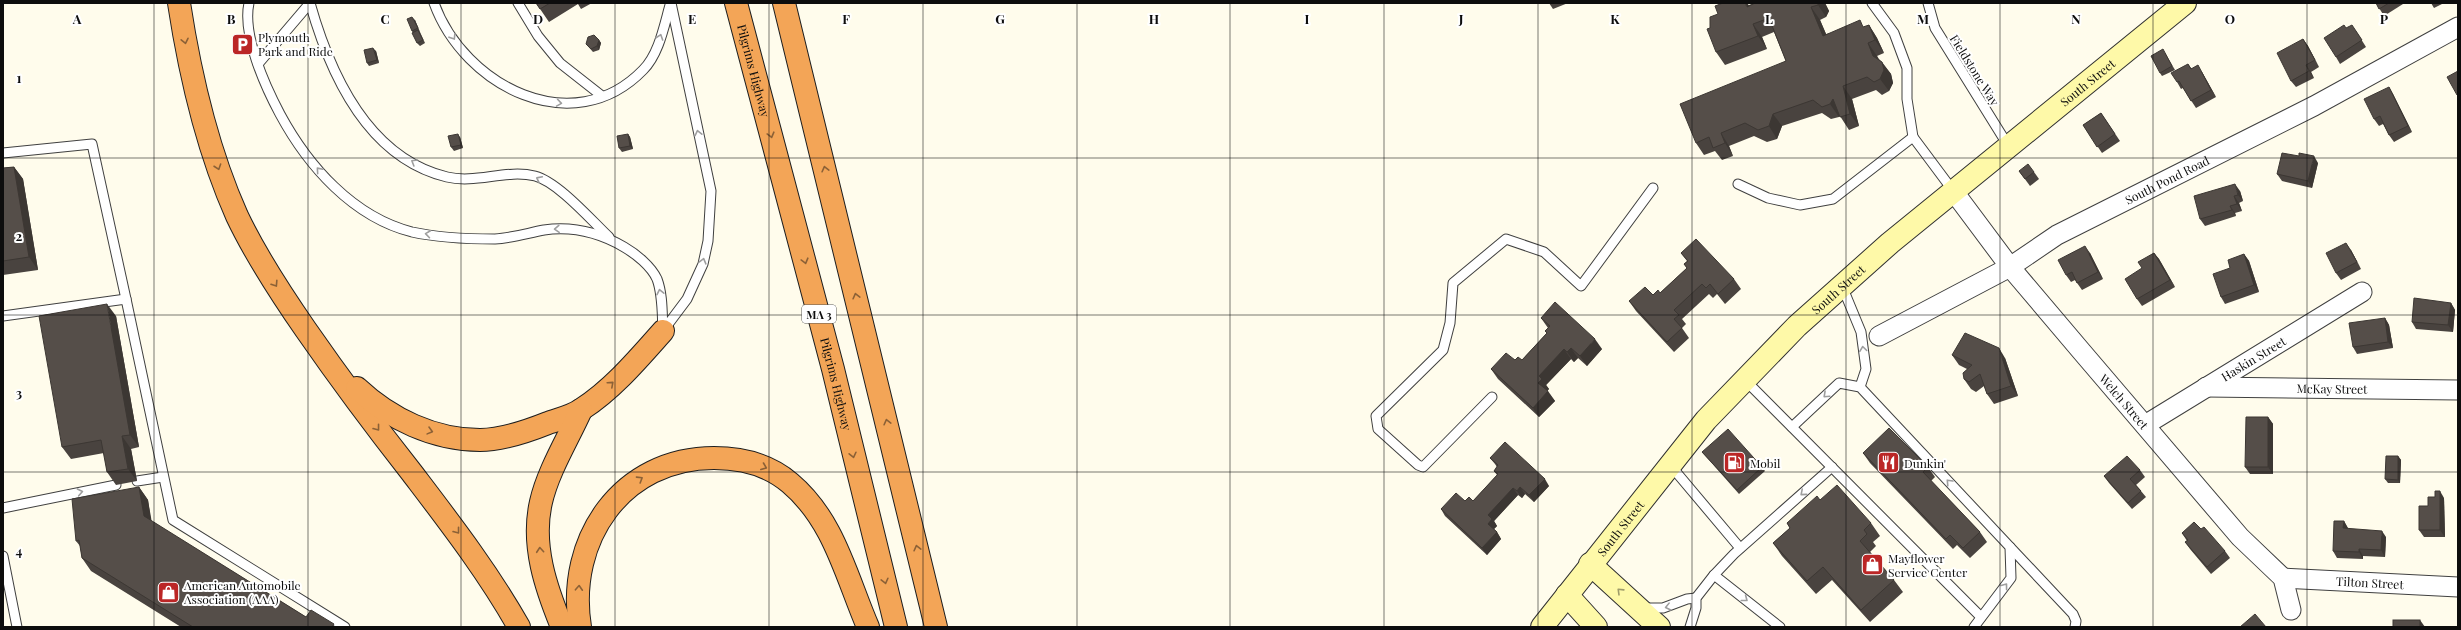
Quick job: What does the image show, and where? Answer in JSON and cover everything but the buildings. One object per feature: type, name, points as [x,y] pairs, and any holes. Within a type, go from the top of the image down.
[{"type":"highway","points":[[179,3],[204,124],[219,171],[237,216],[264,267],[329,363],[495,584],[519,627]]},
{"type":"highway","points":[[784,3],[936,627]]},
{"type":"highway","name":"Pilgrims Highway","points":[[737,9],[831,361],[896,627]]},
{"type":"highway","points":[[329,363],[367,398],[392,415],[422,429],[454,438],[482,440],[509,435],[538,427],[581,410],[637,361],[663,331]]},
{"type":"highway","points":[[562,627],[546,586],[541,560],[539,537],[541,502],[581,410]]},
{"type":"highway","points":[[580,627],[578,587],[586,547],[593,528],[612,502],[636,481],[664,466],[697,458],[734,458],[766,467],[790,483],[811,505],[828,530],[842,557],[868,627]]},
{"type":"street","name":"South Street","points":[[1542,627],[1590,564],[1671,466],[1706,420],[1797,326],[1890,243],[2185,3]]},
{"type":"street","name":"South Pond Road","points":[[1879,336],[2010,267],[2057,235],[2314,106],[2458,27]]},
{"type":"street","name":"Welch Street","points":[[1954,192],[2010,267],[2240,537],[2283,578]]},
{"type":"street","name":"Haskin Street","points":[[2145,425],[2362,292]]},
{"type":"street","name":"McKay Street","points":[[2206,387],[2458,390]]},
{"type":"street","points":[[1590,564],[1659,627]]},
{"type":"street","name":"Tilton Street","points":[[2283,578],[2458,586]]},
{"type":"street","points":[[2283,578],[2291,610]]},
{"type":"street","points":[[1567,595],[1596,627]]},
{"type":"lane","points":[[243,3],[247,13],[258,64],[278,109],[307,157],[350,201],[374,217],[412,232],[454,238],[497,239],[545,230],[569,229],[611,240]]},
{"type":"lane","points":[[247,13],[249,3]]},
{"type":"lane","points":[[258,64],[310,3]]},
{"type":"lane","points":[[310,3],[320,38],[347,96],[370,128],[400,154],[424,168],[448,178],[477,179],[507,174],[535,176],[562,192],[611,240],[640,258],[656,278],[661,294],[663,331]]},
{"type":"lane","points":[[434,3],[439,15],[458,45],[485,74],[531,99],[566,104],[602,96],[627,83],[644,69],[656,50],[671,3]]},
{"type":"lane","points":[[518,3],[538,36],[560,63],[602,96]]},
{"type":"lane","points":[[663,331],[687,299],[703,264],[708,241],[711,191],[671,3]]},
{"type":"lane","points":[[1872,3],[1894,33],[1907,68],[1907,99],[1913,138],[1954,192]]},
{"type":"lane","name":"Fieldstone Way","points":[[1928,3],[1935,28],[2009,147]]},
{"type":"lane","points":[[1738,184],[1768,198],[1800,205],[1833,200],[1913,138]]},
{"type":"lane","points":[[3,153],[92,144],[173,520],[345,627]]},
{"type":"lane","points":[[1492,397],[1423,467],[1418,465],[1378,429],[1375,422],[1376,416],[1443,350],[1450,323],[1453,283],[1506,239],[1544,252],[1582,286],[1653,188]]},
{"type":"lane","points":[[1842,286],[1861,332],[1866,369],[1860,387]]},
{"type":"lane","points":[[3,316],[126,299]]},
{"type":"lane","points":[[1745,380],[1981,617]]},
{"type":"lane","points":[[1792,427],[1839,383],[1860,387],[2073,614],[2076,621],[2075,627]]},
{"type":"lane","points":[[1671,466],[1737,551]]},
{"type":"lane","points":[[1690,627],[1696,608],[1696,598],[1714,575],[1737,551],[1832,467]]},
{"type":"lane","points":[[137,481],[163,477]]},
{"type":"lane","points":[[3,508],[116,485]]},
{"type":"lane","points":[[1974,627],[2011,578],[2010,547]]},
{"type":"lane","points":[[3,556],[17,627]]},
{"type":"lane","points":[[1714,575],[1780,627]]},
{"type":"lane","points":[[1639,608],[1663,608],[1687,599],[1696,598]]},
{"type":"place","name":"Plymouth Park and Ride","points":[[242,44]]},
{"type":"place","name":"Mobil","points":[[1735,463]]},
{"type":"place","name":"Dunkin'","points":[[1888,463]]},
{"type":"place","name":"Mayflower Service Center","points":[[1872,565]]},
{"type":"place","name":"American Automobile Association (AAA)","points":[[169,592]]}]
